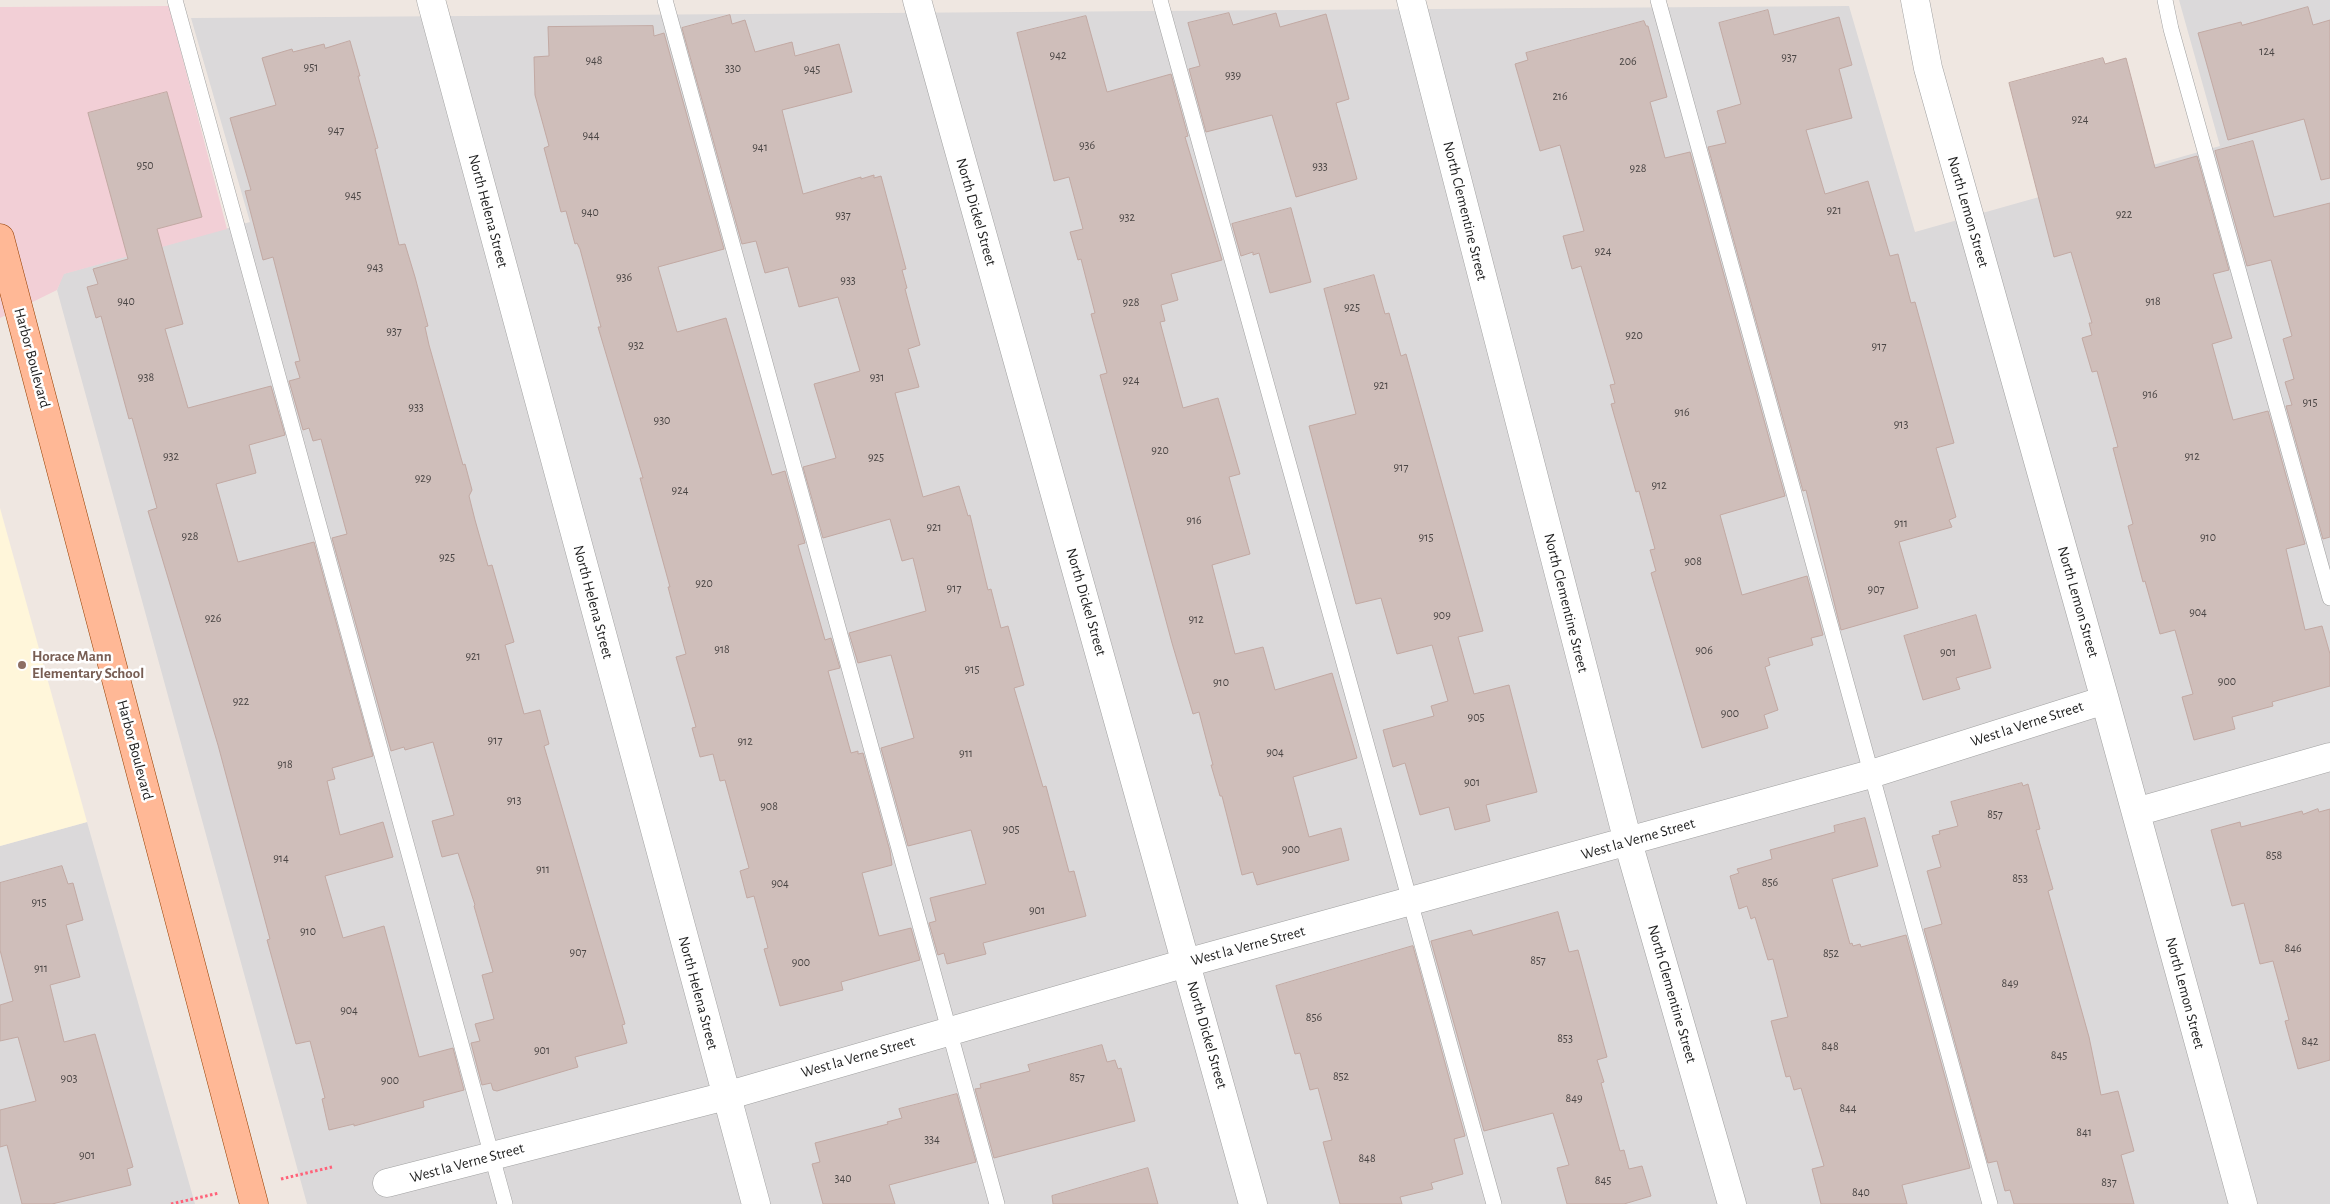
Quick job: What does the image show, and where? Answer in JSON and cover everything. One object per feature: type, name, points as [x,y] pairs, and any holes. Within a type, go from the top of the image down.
[{"type":"main road","name":"Harbor Boulevard","points":[[0,238],[254,1204]]},
{"type":"street","name":"North Helena Street","points":[[431,0],[756,1204]]},
{"type":"street","name":"North Dickel Street","points":[[917,0],[1254,1204]]},
{"type":"street","name":"North Clementine Street","points":[[1411,0],[1628,842],[1732,1204]]},
{"type":"street","name":"North Lemon Street","points":[[1915,0],[1928,68],[2105,700],[2243,1204]]},
{"type":"street","name":"West la Verne Street","points":[[387,1183],[726,1096],[1186,962],[1410,903],[1871,774],[2105,700]]},
{"type":"street","points":[[2136,812],[2330,757]]},
{"type":"lane","points":[[175,0],[504,1204]]},
{"type":"lane","points":[[665,0],[997,1204]]},
{"type":"lane","points":[[1160,0],[1494,1204]]},
{"type":"lane","points":[[1658,0],[1990,1204]]},
{"type":"lane","points":[[2165,0],[2171,29],[2330,598]]},
{"type":"shaded area","points":[[2179,0],[2330,0],[2330,1204],[307,1204],[57,290],[63,274],[250,222],[191,18],[1849,6],[1915,232],[2220,146]]},
{"type":"shaded area","points":[[169,6],[227,229],[64,274],[57,290],[0,318],[0,7]]},
{"type":"shaded area","name":"Horace Mann Elementary School","points":[[0,508],[87,822],[0,846]]},
{"type":"shaded area","points":[[87,822],[195,1204],[0,1204],[0,846]]},
{"type":"building","points":[[2308,7],[2313,25],[2330,20],[2330,178],[2321,180],[2304,119],[2228,140],[2198,33],[2241,22],[2242,25]]},
{"type":"building","points":[[1768,10],[1774,35],[1839,17],[1852,65],[1839,69],[1852,118],[1806,130],[1825,194],[1868,181],[1890,256],[1898,254],[1911,303],[1915,302],[1954,443],[1936,448],[1956,517],[1949,520],[1952,527],[1899,542],[1918,608],[1841,630],[1806,490],[1803,491],[1708,147],[1726,143],[1717,111],[1741,104],[1719,23]]},
{"type":"building","points":[[1229,13],[1233,25],[1276,13],[1280,27],[1326,14],[1349,99],[1336,103],[1357,179],[1296,197],[1272,115],[1206,132],[1189,69],[1200,66],[1188,23]]},
{"type":"building","points":[[730,15],[732,24],[745,20],[755,52],[792,42],[795,56],[839,44],[852,92],[782,110],[803,194],[861,177],[861,179],[874,175],[874,178],[881,176],[906,269],[902,270],[907,288],[905,289],[920,345],[908,349],[919,387],[895,393],[923,497],[959,486],[968,516],[970,515],[988,590],[991,589],[1001,628],[1008,626],[1024,685],[1014,688],[1043,787],[1046,786],[1069,872],[1074,871],[1086,916],[983,943],[986,954],[947,964],[944,953],[938,955],[929,923],[936,921],[930,898],[986,884],[971,830],[908,846],[881,748],[914,738],[891,655],[858,663],[849,633],[926,611],[913,558],[902,561],[890,519],[823,538],[803,467],[836,458],[814,384],[860,371],[838,297],[799,307],[788,267],[765,273],[756,241],[742,244],[682,28]]},
{"type":"building","points":[[1086,16],[1107,92],[1171,74],[1188,136],[1185,137],[1222,260],[1171,274],[1178,300],[1161,305],[1165,321],[1160,322],[1183,408],[1218,398],[1240,474],[1229,477],[1250,554],[1212,565],[1235,654],[1263,647],[1275,690],[1332,673],[1357,758],[1293,777],[1309,837],[1341,828],[1349,860],[1257,885],[1253,872],[1242,875],[1222,796],[1220,796],[1211,765],[1213,765],[1199,712],[1193,714],[1172,643],[1100,375],[1107,373],[1091,314],[1095,313],[1081,259],[1078,260],[1070,232],[1083,229],[1069,177],[1054,181],[1017,33]]},
{"type":"building","points":[[1644,21],[1646,26],[1648,26],[1667,97],[1650,102],[1665,158],[1690,152],[1785,496],[1720,515],[1742,595],[1807,576],[1823,635],[1811,638],[1813,645],[1768,658],[1770,665],[1765,667],[1778,710],[1764,715],[1768,728],[1702,748],[1651,573],[1656,571],[1650,550],[1655,549],[1639,491],[1636,492],[1611,404],[1615,403],[1610,385],[1615,384],[1581,266],[1572,269],[1563,236],[1584,231],[1560,145],[1540,151],[1515,64],[1528,60],[1526,53]]},
{"type":"building","points":[[653,26],[654,36],[664,33],[724,249],[658,267],[677,332],[726,318],[772,475],[785,471],[805,543],[798,545],[825,640],[831,638],[840,668],[828,671],[851,753],[858,751],[858,754],[863,753],[890,851],[892,865],[862,873],[879,936],[911,928],[920,960],[841,982],[843,990],[780,1006],[764,949],[768,948],[754,896],[747,898],[740,871],[749,868],[725,780],[720,781],[713,754],[700,757],[692,728],[696,727],[676,657],[686,654],[640,478],[643,478],[598,327],[601,327],[580,249],[577,243],[575,244],[566,211],[561,212],[544,148],[549,146],[535,95],[534,57],[549,56],[548,27]]},
{"type":"building","points":[[350,41],[378,148],[375,149],[399,245],[405,244],[415,277],[428,326],[425,327],[429,345],[463,465],[465,464],[472,490],[469,496],[475,520],[488,566],[492,565],[514,642],[505,645],[524,714],[540,710],[549,744],[544,746],[625,1024],[622,1025],[627,1043],[575,1057],[578,1067],[497,1091],[493,1090],[491,1083],[482,1085],[471,1043],[480,1041],[475,1024],[494,1019],[482,975],[493,972],[475,905],[458,853],[442,857],[432,821],[454,815],[433,742],[405,750],[404,747],[391,751],[332,538],[347,534],[321,439],[313,441],[309,428],[303,430],[289,381],[300,378],[295,362],[300,361],[273,257],[263,260],[245,191],[251,190],[230,118],[276,105],[262,58],[292,49],[293,52],[324,44],[325,48]]},
{"type":"building","points":[[2103,58],[2105,64],[2126,58],[2155,168],[2197,156],[2229,270],[2213,274],[2232,338],[2212,344],[2233,420],[2268,411],[2305,544],[2286,549],[2305,630],[2322,626],[2330,654],[2330,686],[2272,702],[2273,706],[2232,717],[2235,729],[2194,740],[2182,697],[2193,694],[2175,630],[2160,634],[2145,581],[2143,582],[2128,526],[2133,524],[2113,448],[2118,447],[2097,371],[2092,372],[2082,338],[2092,335],[2089,323],[2092,323],[2071,252],[2054,257],[2009,83]]},
{"type":"building","points":[[167,92],[202,217],[157,229],[183,324],[165,329],[188,408],[271,386],[285,435],[249,445],[256,473],[216,484],[238,562],[314,542],[373,756],[332,768],[335,779],[327,781],[340,835],[383,822],[393,857],[325,876],[343,938],[384,926],[419,1057],[453,1048],[464,1090],[423,1101],[424,1107],[354,1126],[354,1124],[329,1130],[322,1099],[325,1098],[310,1041],[296,1044],[267,940],[270,939],[218,745],[148,511],[157,508],[132,418],[129,419],[101,316],[96,318],[87,287],[98,284],[93,269],[128,259],[88,113]]},
{"type":"building","points":[[2253,141],[2274,217],[2330,203],[2330,537],[2323,539],[2286,406],[2292,405],[2285,382],[2294,379],[2283,339],[2292,336],[2271,260],[2247,266],[2215,151]]},
{"type":"building","points":[[1291,208],[1311,282],[1270,293],[1259,253],[1253,255],[1253,252],[1241,256],[1232,224]]},
{"type":"building","points":[[1374,275],[1385,314],[1389,313],[1401,356],[1406,354],[1483,631],[1458,637],[1474,694],[1509,685],[1537,792],[1486,805],[1490,821],[1455,830],[1449,807],[1420,815],[1405,763],[1393,767],[1383,730],[1434,716],[1431,706],[1448,701],[1432,645],[1397,654],[1381,598],[1356,604],[1309,426],[1356,414],[1324,289]]},
{"type":"building","points":[[1976,615],[1991,668],[1956,678],[1960,689],[1923,700],[1904,636]]},
{"type":"building","points":[[2022,783],[2023,786],[2028,784],[2040,829],[2036,830],[2053,889],[2048,891],[2089,1037],[2101,1095],[2118,1091],[2134,1151],[2121,1155],[2134,1204],[2014,1204],[2010,1190],[2005,1191],[1997,1161],[1988,1163],[1924,929],[1942,924],[1927,871],[1941,867],[1932,836],[1940,834],[1939,831],[1958,826],[1951,802]]},
{"type":"building","points":[[2318,809],[2319,812],[2330,809],[2330,1060],[2298,1069],[2285,1021],[2289,1020],[2273,961],[2260,964],[2244,903],[2232,906],[2211,830],[2240,822],[2241,827],[2302,811],[2303,814]]},
{"type":"building","points":[[1865,818],[1878,866],[1832,879],[1850,944],[1852,943],[1853,946],[1860,944],[1861,947],[1906,935],[1970,1168],[1902,1185],[1907,1204],[1821,1204],[1812,1169],[1824,1166],[1801,1088],[1794,1090],[1790,1076],[1786,1077],[1771,1021],[1788,1017],[1773,959],[1768,960],[1755,917],[1751,919],[1747,906],[1739,909],[1730,876],[1739,873],[1737,869],[1772,859],[1770,850],[1835,832],[1834,826]]},
{"type":"building","points":[[62,866],[68,884],[73,883],[83,920],[66,925],[80,977],[50,985],[64,1042],[95,1034],[133,1167],[127,1169],[131,1185],[52,1204],[22,1204],[7,1145],[0,1147],[0,1110],[36,1101],[18,1037],[0,1041],[0,1005],[13,1001],[0,950],[0,883]]},
{"type":"building","points":[[1558,912],[1569,952],[1578,950],[1607,1057],[1597,1060],[1604,1082],[1601,1083],[1620,1151],[1624,1150],[1629,1169],[1642,1166],[1651,1196],[1624,1204],[1567,1204],[1557,1168],[1569,1165],[1553,1113],[1484,1131],[1431,941],[1471,930],[1473,935]]},
{"type":"building","points":[[1413,946],[1465,1136],[1454,1139],[1463,1174],[1431,1183],[1433,1189],[1400,1197],[1402,1204],[1340,1204],[1323,1142],[1332,1140],[1318,1088],[1310,1090],[1300,1053],[1295,1054],[1276,986]]},
{"type":"building","points":[[1102,1045],[1107,1062],[1115,1060],[1118,1069],[1121,1068],[1135,1121],[994,1158],[975,1089],[981,1088],[980,1084],[1030,1071],[1028,1065]]},
{"type":"building","points":[[957,1094],[976,1162],[889,1185],[895,1204],[823,1204],[812,1164],[820,1162],[815,1143],[888,1124],[887,1122],[902,1118],[899,1109]]},
{"type":"building","points":[[1148,1168],[1158,1204],[1053,1204],[1052,1196]]},
{"type":"place","name":"Horace Mann Elementary School","points":[[22,665]]}]
